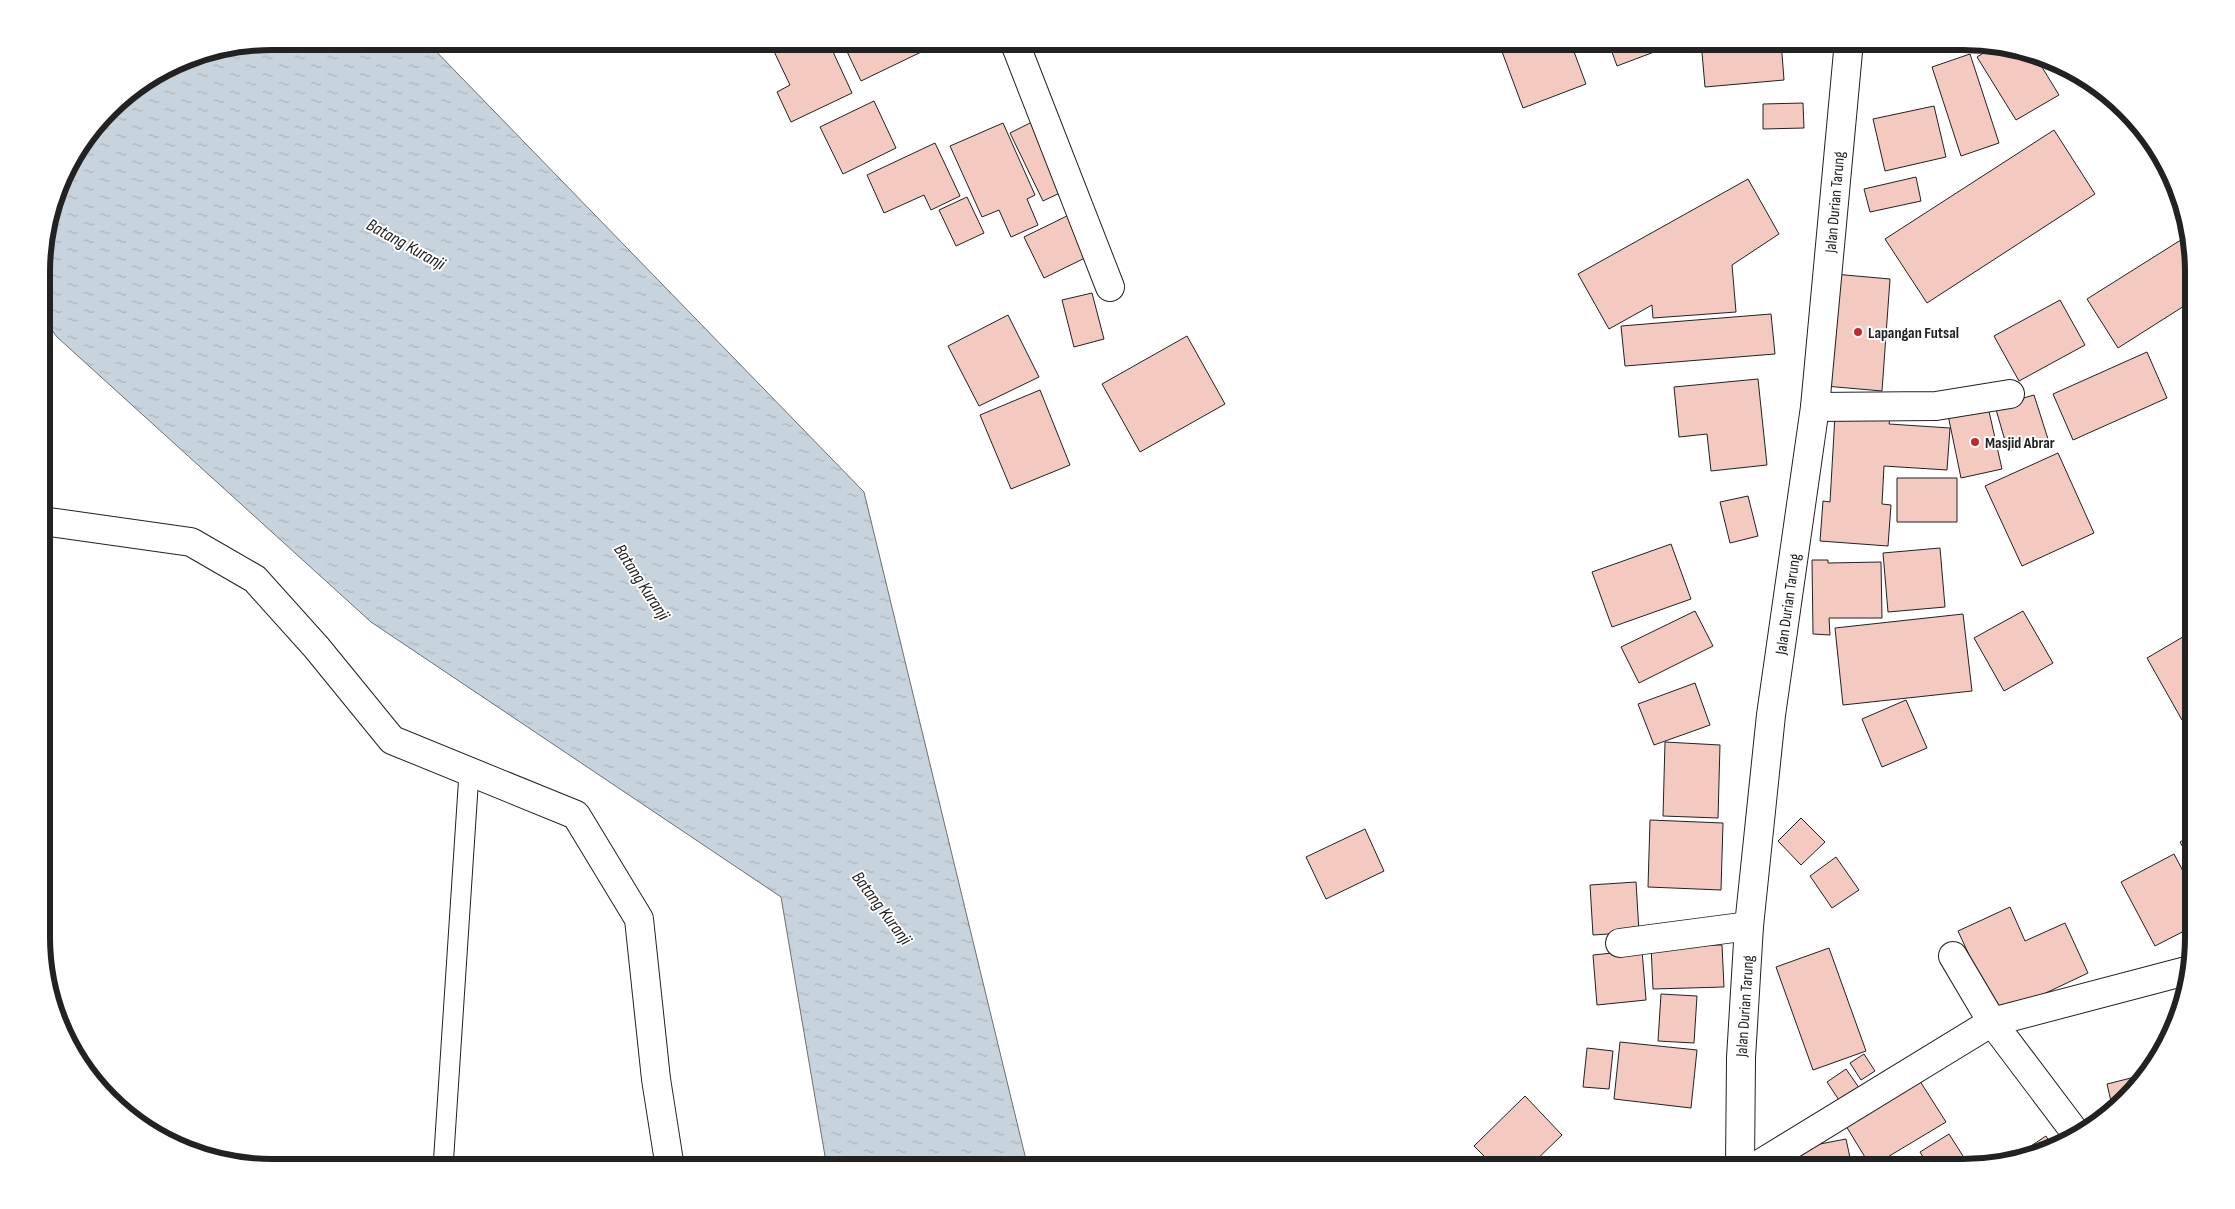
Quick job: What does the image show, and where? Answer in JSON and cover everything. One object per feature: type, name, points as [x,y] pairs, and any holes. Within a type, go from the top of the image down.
[{"type":"street","points":[[1018,50],[1110,287]]},
{"type":"street","name":"Jalan Durian Tarung","points":[[1740,1159],[1741,1058],[1749,926],[1771,715],[1815,407],[1848,50]]},
{"type":"street","points":[[1815,407],[1936,406],[2010,394]]},
{"type":"street","points":[[50,522],[191,542],[255,580],[316,648],[392,740],[576,815],[639,919],[656,1079],[669,1159]]},
{"type":"street","points":[[1620,944],[1749,926]]},
{"type":"street","points":[[1953,956],[1992,1022],[2073,1129]]},
{"type":"street","points":[[1768,1159],[1992,1022],[2182,972]]},
{"type":"lane","points":[[444,1159],[469,773]]},
{"type":"water","name":"Batang Kuranji","points":[[257,50],[435,50],[864,492],[1026,1159],[825,1159],[781,897],[371,622],[57,337],[50,328],[50,257],[54,229],[62,201],[73,174],[87,149],[115,115],[137,96],[161,80],[187,67],[229,54]]},
{"type":"building","points":[[773,50],[832,50],[852,93],[791,122],[777,92],[790,85]]},
{"type":"building","points":[[846,50],[925,50],[861,81]]},
{"type":"building","points":[[1501,50],[1573,50],[1586,84],[1523,108]]},
{"type":"building","points":[[1611,50],[1659,50],[1617,66]]},
{"type":"building","points":[[1702,50],[1782,50],[1784,80],[1705,87]]},
{"type":"building","points":[[1987,51],[2006,54],[2040,64],[2059,95],[2016,120],[1977,57]]},
{"type":"building","points":[[1970,54],[1999,143],[1961,156],[1932,67]]},
{"type":"building","points":[[874,101],[896,148],[843,174],[820,127]]},
{"type":"building","points":[[1803,103],[1804,128],[1763,129],[1763,104]]},
{"type":"building","points":[[1934,106],[1946,157],[1885,171],[1873,119]]},
{"type":"building","points":[[1032,122],[1064,191],[1043,201],[1010,133]]},
{"type":"building","points":[[1003,123],[1035,195],[1027,199],[1038,225],[1011,237],[999,210],[982,217],[950,146]]},
{"type":"building","points":[[2054,130],[2095,194],[1927,303],[1885,239]]},
{"type":"building","points":[[935,143],[960,196],[931,210],[924,195],[884,213],[867,175]]},
{"type":"building","points":[[1916,177],[1921,201],[1870,212],[1864,189]]},
{"type":"building","points":[[1748,179],[1779,234],[1732,265],[1736,312],[1653,318],[1652,305],[1609,329],[1578,274]]},
{"type":"building","points":[[967,197],[984,233],[956,246],[939,210]]},
{"type":"building","points":[[1071,214],[1091,255],[1044,278],[1024,237]]},
{"type":"building","points":[[2182,239],[2185,257],[2185,305],[2118,348],[2087,299]]},
{"type":"building","name":"Lapangan Futsal","points":[[1834,274],[1890,279],[1882,391],[1825,386]]},
{"type":"building","points":[[1092,293],[1104,339],[1074,347],[1062,300]]},
{"type":"building","points":[[2060,300],[2085,345],[2019,381],[1994,336]]},
{"type":"building","points":[[1771,314],[1775,354],[1625,366],[1621,326]]},
{"type":"building","points":[[1008,315],[1039,377],[979,406],[948,346]]},
{"type":"building","points":[[1187,336],[1225,404],[1140,452],[1102,384]]},
{"type":"building","points":[[2147,352],[2167,398],[2073,440],[2053,394]]},
{"type":"building","points":[[1758,379],[1767,465],[1711,471],[1707,434],[1679,437],[1674,387]]},
{"type":"building","points":[[1040,390],[1070,465],[1011,489],[980,415]]},
{"type":"building","points":[[2034,395],[2048,439],[2008,451],[1995,406]]},
{"type":"building","name":"Masjid Abrar","points":[[1988,407],[2002,469],[1961,478],[1948,415]]},
{"type":"building","points":[[1835,415],[1890,419],[1889,424],[1950,428],[1947,470],[1884,466],[1882,504],[1891,505],[1888,546],[1820,541],[1823,501],[1830,502]]},
{"type":"building","points":[[2058,453],[2094,533],[2022,566],[1985,486]]},
{"type":"building","points":[[1897,478],[1957,478],[1957,522],[1897,522]]},
{"type":"building","points":[[1748,496],[1758,536],[1730,543],[1720,502]]},
{"type":"building","points":[[1671,544],[1691,599],[1612,627],[1592,572]]},
{"type":"building","points":[[1940,548],[1945,607],[1888,612],[1883,553]]},
{"type":"building","points":[[1812,560],[1828,560],[1828,563],[1881,562],[1882,618],[1829,618],[1830,635],[1813,634]]},
{"type":"building","points":[[1695,611],[1713,646],[1639,683],[1621,647]]},
{"type":"building","points":[[2023,611],[2053,663],[2004,691],[1974,638]]},
{"type":"building","points":[[1963,614],[1972,691],[1843,705],[1835,628]]},
{"type":"building","points":[[2185,636],[2185,718],[2182,720],[2147,658]]},
{"type":"building","points":[[1695,683],[1710,725],[1654,745],[1638,704]]},
{"type":"building","points":[[1906,700],[1927,748],[1882,767],[1862,719]]},
{"type":"building","points":[[1665,742],[1720,745],[1718,818],[1663,816]]},
{"type":"building","points":[[1801,818],[1825,842],[1801,865],[1778,841]]},
{"type":"building","points":[[1650,820],[1723,823],[1721,890],[1648,887]]},
{"type":"building","points":[[1365,829],[1384,871],[1326,899],[1306,857]]},
{"type":"building","points":[[2185,839],[2185,851],[2180,842]]},
{"type":"building","points":[[2174,854],[2185,875],[2185,931],[2155,946],[2121,882]]},
{"type":"building","points":[[1836,857],[1859,890],[1832,908],[1810,876]]},
{"type":"building","points":[[1636,882],[1639,932],[1593,935],[1590,885]]},
{"type":"building","points":[[2010,907],[2025,941],[2065,923],[2088,973],[1997,1016],[1958,931]]},
{"type":"building","points":[[1722,945],[1724,987],[1653,989],[1651,946]]},
{"type":"building","points":[[1829,948],[1866,1051],[1813,1070],[1776,967]]},
{"type":"building","points":[[1642,950],[1646,1000],[1597,1005],[1593,955]]},
{"type":"building","points":[[1661,994],[1697,996],[1694,1043],[1658,1041]]},
{"type":"building","points":[[1620,1042],[1697,1050],[1691,1108],[1614,1099]]},
{"type":"building","points":[[1587,1048],[1613,1051],[1609,1089],[1583,1087]]},
{"type":"building","points":[[1864,1054],[1875,1071],[1861,1080],[1850,1063]]},
{"type":"building","points":[[1846,1069],[1862,1092],[1843,1106],[1827,1082]]},
{"type":"building","points":[[1916,1075],[1946,1122],[1884,1159],[1866,1159],[1843,1121]]},
{"type":"building","points":[[2135,1077],[2111,1102],[2107,1084]]},
{"type":"building","points":[[1525,1096],[1562,1135],[1537,1159],[1487,1159],[1474,1146]]},
{"type":"building","points":[[1949,1134],[1965,1159],[1924,1159],[1920,1152]]},
{"type":"building","points":[[2046,1136],[2049,1141],[2034,1147],[2025,1150]]},
{"type":"building","points":[[1846,1139],[1850,1159],[1801,1159],[1799,1148]]},
{"type":"place","name":"Lapangan Futsal","points":[[1858,332]]},
{"type":"place","name":"Masjid Abrar","points":[[1975,442]]}]
